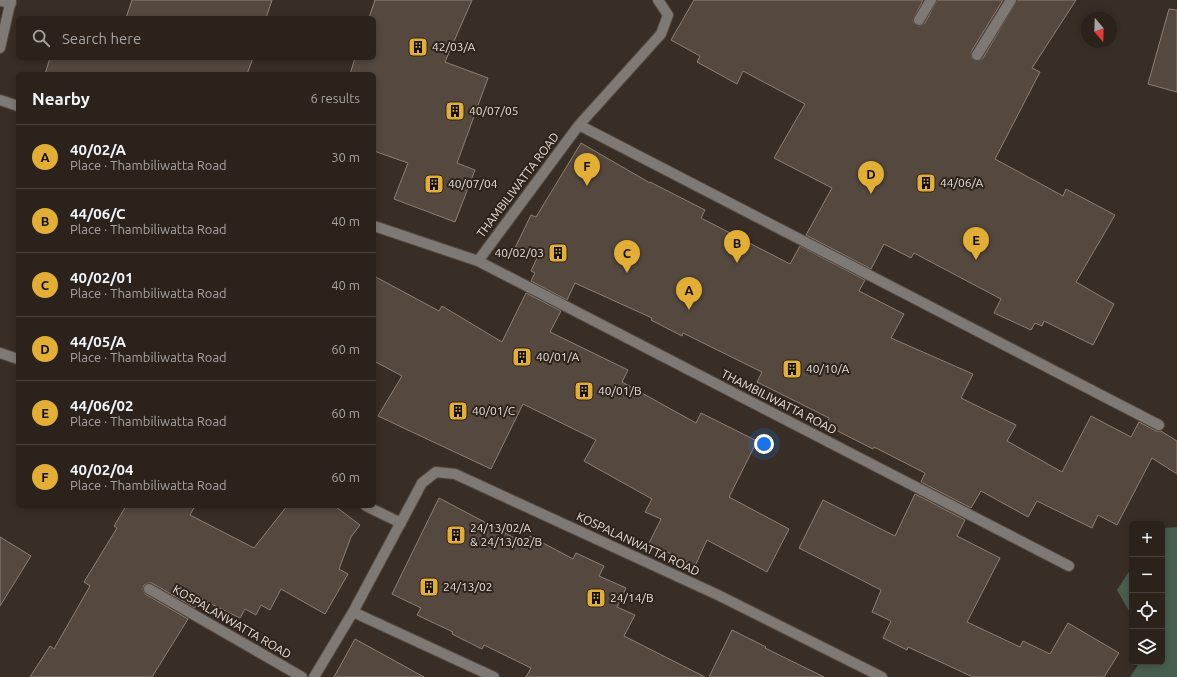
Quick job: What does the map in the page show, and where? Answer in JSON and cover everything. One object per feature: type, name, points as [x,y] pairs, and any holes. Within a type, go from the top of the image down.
[{"type":"street","name":"THAMBILIWATTA ROAD","points":[[478,261],[579,125],[661,34],[668,15],[658,0]]},
{"type":"street","points":[[919,20],[931,0]]},
{"type":"street","points":[[977,55],[1012,0]]},
{"type":"street","points":[[0,1],[11,2],[0,48]]},
{"type":"street","points":[[0,100],[16,105]]},
{"type":"street","points":[[579,125],[1159,425]]},
{"type":"street","name":"THAMBILIWATTA ROAD","points":[[376,227],[478,261],[1070,566]]},
{"type":"street","points":[[0,353],[16,358]]},
{"type":"street","name":"KOSPALANWATTA ROAD","points":[[314,677],[353,612],[422,483],[436,472],[455,474],[718,595],[882,677]]},
{"type":"street","points":[[370,508],[401,524]]},
{"type":"street","name":"KOSPALANWATTA ROAD","points":[[149,590],[302,677]]},
{"type":"street","points":[[353,612],[494,677]]},
{"type":"green space","points":[[1177,527],[1177,677],[1130,677],[1138,665],[1165,665],[1165,528]]},
{"type":"green space","points":[[1129,572],[1129,611],[1117,590]]},
{"type":"building","points":[[132,0],[272,0],[267,16],[127,16]]},
{"type":"building","points":[[375,0],[472,0],[445,62],[488,78],[457,163],[475,170],[455,222],[394,199],[408,163],[376,152],[376,72],[351,72],[354,60],[376,60],[376,16],[370,16]]},
{"type":"building","points":[[694,0],[923,0],[913,20],[914,23],[919,26],[925,23],[937,0],[1003,0],[971,52],[972,58],[977,61],[983,58],[1017,0],[1076,0],[1032,68],[1040,72],[995,159],[1063,196],[1066,189],[1115,215],[1076,282],[1114,304],[1093,345],[1044,321],[1042,326],[1035,323],[1031,330],[994,313],[1001,299],[914,253],[911,258],[884,244],[871,269],[806,235],[832,188],[774,158],[805,104],[743,71],[737,84],[697,62],[700,56],[671,40]]},
{"type":"building","points":[[1169,9],[1177,10],[1177,92],[1148,84]]},
{"type":"building","points":[[49,60],[252,60],[248,72],[46,72]]},
{"type":"building","points":[[581,143],[650,183],[705,210],[701,218],[790,264],[800,246],[865,280],[859,291],[904,314],[891,338],[973,374],[961,398],[1016,425],[1007,441],[1062,472],[1091,416],[1131,437],[1139,422],[1156,431],[1161,431],[1177,441],[1177,474],[1152,458],[1117,525],[1098,515],[1092,528],[1037,501],[1028,517],[981,491],[971,508],[921,482],[925,473],[826,425],[829,418],[757,382],[762,372],[683,333],[682,336],[651,320],[652,318],[575,283],[567,300],[531,281],[535,273],[531,271],[537,258],[515,248],[531,215],[536,217]]},
{"type":"building","points":[[376,277],[439,311],[442,306],[502,342],[526,293],[561,311],[550,332],[628,370],[622,382],[696,423],[701,413],[757,441],[729,497],[789,529],[767,572],[707,540],[695,566],[649,543],[661,519],[645,512],[652,499],[584,461],[596,440],[523,404],[491,469],[378,416],[402,376],[376,362]]},
{"type":"building","points":[[915,494],[965,520],[957,536],[1000,558],[967,622],[1020,647],[1023,641],[1050,654],[1068,623],[1119,653],[1104,677],[973,677],[908,647],[907,650],[883,638],[891,621],[872,612],[881,590],[799,548],[823,500],[895,536]]},
{"type":"building","points":[[439,498],[526,544],[530,536],[573,559],[576,553],[604,566],[599,576],[626,588],[617,607],[635,615],[624,636],[705,677],[526,677],[531,668],[484,645],[482,649],[452,634],[453,632],[417,615],[421,608],[392,594]]},
{"type":"building","points":[[125,508],[194,508],[190,515],[254,548],[285,508],[338,508],[360,525],[351,537],[339,569],[348,574],[325,614],[281,589],[270,610],[261,605],[256,615],[245,609],[240,618],[201,599],[195,608],[152,583],[149,583],[144,585],[143,589],[145,594],[188,619],[152,677],[30,677],[50,646],[54,649],[90,586],[84,582],[117,528],[114,526]]},
{"type":"building","points":[[0,537],[31,556],[0,606]]},
{"type":"building","points":[[732,630],[766,647],[765,648],[824,677],[709,677]]},
{"type":"building","points":[[355,639],[424,677],[334,677]]},
{"type":"place","name":"42/03/A","points":[[418,47]]},
{"type":"place","name":"40/07/05","points":[[455,111]]},
{"type":"place","name":"44/06/A","points":[[926,183]]},
{"type":"place","name":"40/07/04","points":[[434,184]]},
{"type":"place","name":"40/02/04","points":[[587,186]]},
{"type":"place","name":"44/05/A","points":[[871,194]]},
{"type":"place","name":"40/02/03","points":[[558,253]]},
{"type":"place","name":"44/06/02","points":[[976,260]]},
{"type":"place","name":"44/06/C","points":[[737,263]]},
{"type":"place","name":"40/02/01","points":[[627,273]]},
{"type":"place","name":"40/02/A","points":[[689,310]]},
{"type":"place","name":"40/01/A","points":[[522,357]]},
{"type":"place","name":"40/10/A","points":[[792,369]]},
{"type":"place","name":"40/01/B","points":[[584,391]]},
{"type":"place","name":"40/01/C","points":[[458,411]]},
{"type":"place","name":"24/13/02/A & 24/13/02/B","points":[[456,535]]},
{"type":"place","name":"24/13/02","points":[[429,587]]},
{"type":"place","name":"24/14/B","points":[[596,598]]}]
